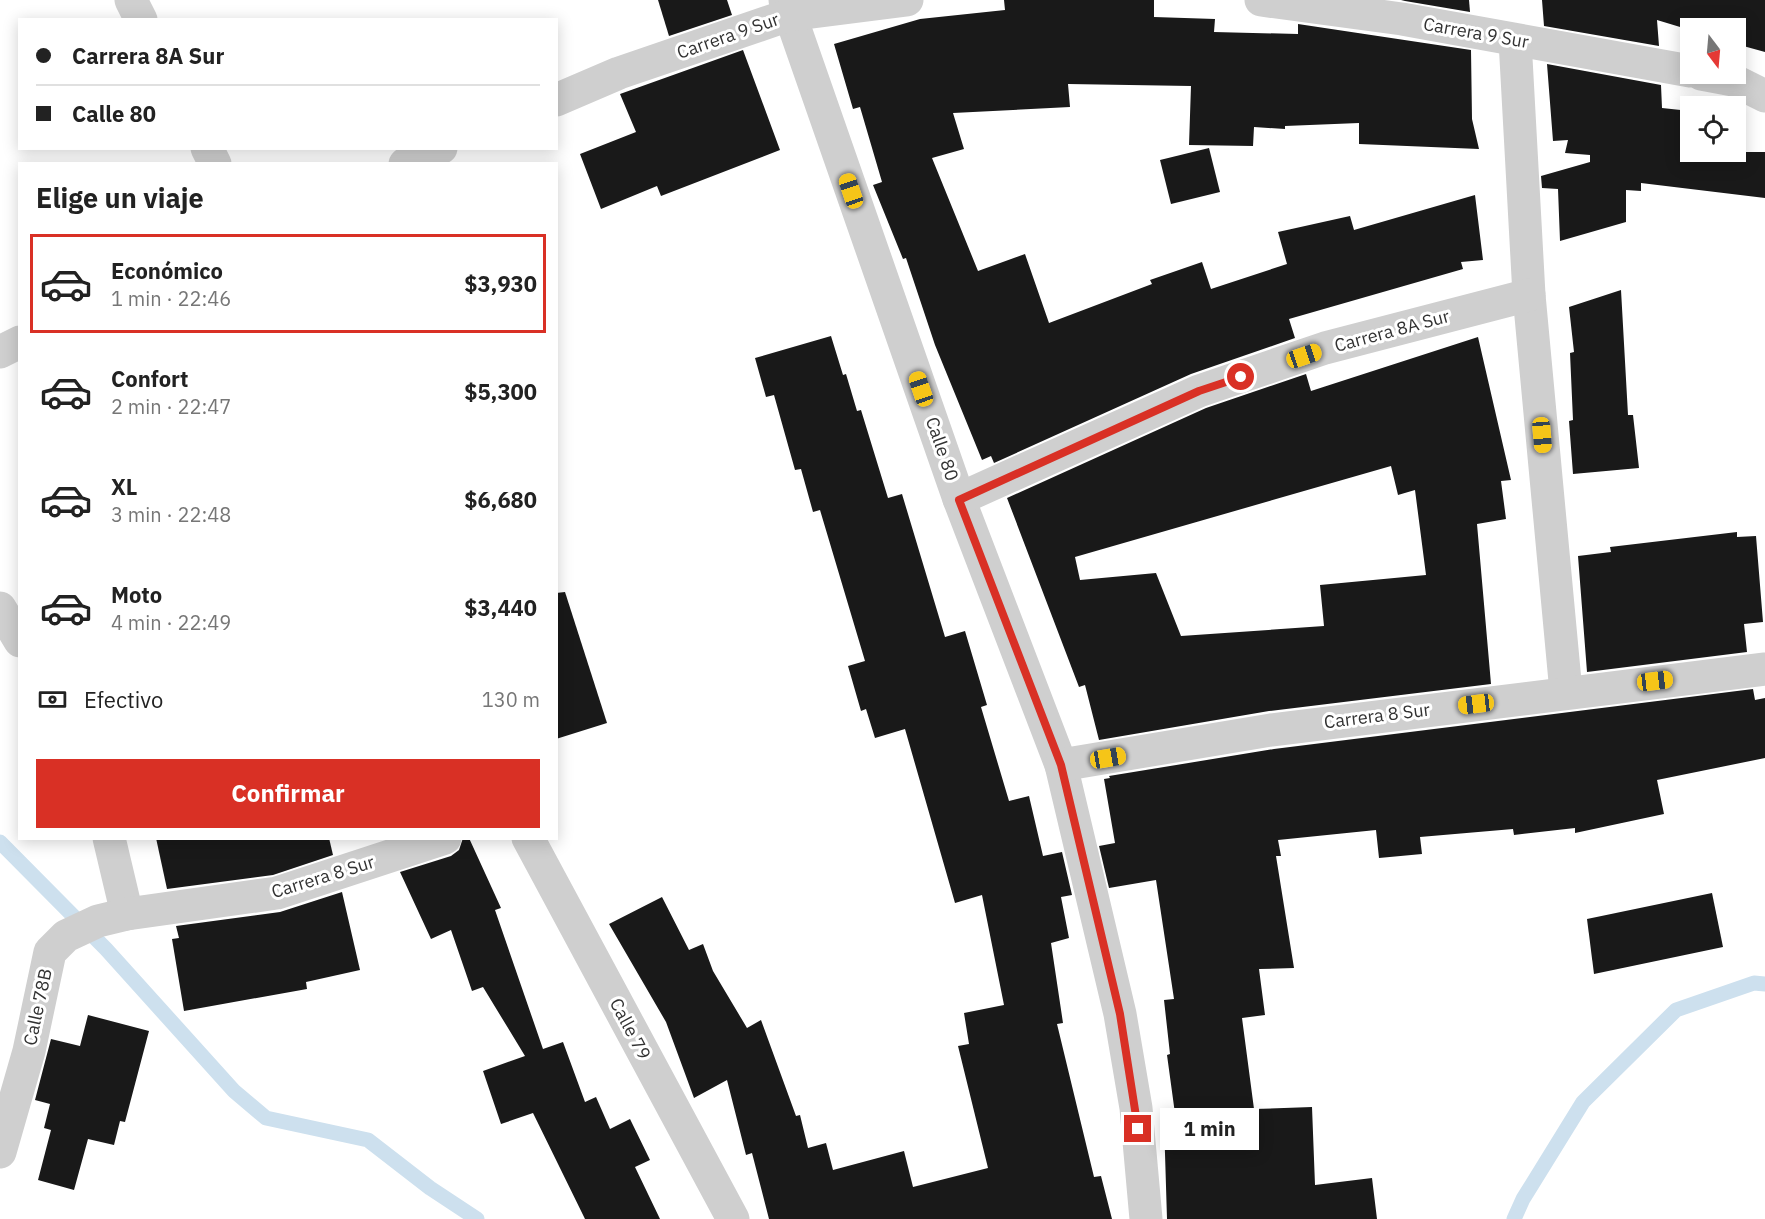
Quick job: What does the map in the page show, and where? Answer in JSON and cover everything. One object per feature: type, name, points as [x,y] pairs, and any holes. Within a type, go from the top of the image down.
[{"type":"street","points":[[131,0],[140,18]]},
{"type":"street","name":"Carrera 9 Sur","points":[[558,99],[787,7],[907,0]]},
{"type":"street","name":"Carrera 9 Sur","points":[[1261,0],[1402,20],[1636,59],[1680,69]]},
{"type":"street","name":"Calle 80","points":[[787,7],[959,500],[1061,765],[1120,1014],[1136,1108],[1146,1219]]},
{"type":"street","points":[[1515,40],[1529,295],[1566,692]]},
{"type":"street","points":[[1741,84],[1765,96]]},
{"type":"street","points":[[410,162],[436,150]]},
{"type":"street","name":"Carrera 8A Sur","points":[[959,500],[1199,391],[1325,348],[1529,295]]},
{"type":"street","points":[[0,352],[18,343]]},
{"type":"street","points":[[0,608],[18,638]]},
{"type":"street","name":"Carrera 8 Sur","points":[[1061,765],[1271,730],[1765,669]]},
{"type":"street","points":[[109,840],[113,917]]},
{"type":"street","name":"Carrera 8 Sur","points":[[113,917],[277,893],[439,840]]},
{"type":"street","name":"Calle 79","points":[[529,840],[733,1219]]},
{"type":"street","name":"Calle 78B","points":[[0,1152],[29,1051],[50,952],[66,936],[113,917]]},
{"type":"building","points":[[658,0],[727,0],[732,15],[669,36]]},
{"type":"building","points":[[1004,0],[1154,0],[1154,17],[1215,19],[1214,32],[1298,34],[1298,24],[1471,50],[1472,119],[1479,149],[1359,144],[1359,123],[1285,126],[1285,129],[1254,127],[1253,146],[1189,145],[1191,86],[1068,84],[1070,107],[953,113],[964,149],[932,158],[978,271],[1025,254],[1049,323],[1152,284],[1150,280],[1202,262],[1211,289],[1287,264],[1278,232],[1350,216],[1354,230],[1475,195],[1483,260],[1461,262],[1463,269],[1289,319],[1295,338],[1191,374],[994,463],[991,456],[982,460],[935,345],[906,258],[903,259],[873,185],[882,182],[860,107],[853,109],[834,44],[920,19],[1005,10]]},
{"type":"building","points":[[1401,0],[1469,0],[1470,12],[1405,1]]},
{"type":"building","points":[[1542,0],[1765,0],[1765,52],[1746,47],[1746,18],[1680,18],[1680,27],[1657,20],[1659,46],[1544,26]]},
{"type":"building","points":[[743,50],[780,150],[661,196],[657,186],[601,209],[580,154],[636,132],[620,94]]},
{"type":"building","points":[[1547,64],[1661,85],[1662,108],[1680,110],[1680,162],[1746,162],[1746,152],[1765,152],[1765,198],[1641,183],[1641,191],[1626,190],[1626,222],[1560,241],[1558,189],[1542,188],[1541,176],[1590,162],[1590,155],[1565,153],[1568,140],[1553,141]]},
{"type":"building","points":[[1209,148],[1220,192],[1171,204],[1160,160]]},
{"type":"building","points":[[1621,290],[1628,415],[1633,415],[1639,468],[1573,474],[1569,421],[1573,420],[1570,353],[1574,352],[1569,307]]},
{"type":"building","points":[[831,336],[857,411],[861,410],[888,498],[902,494],[945,637],[965,631],[987,705],[981,707],[1009,801],[1029,796],[1043,856],[1062,852],[1072,895],[1061,897],[1069,938],[1051,943],[1063,1023],[1057,1024],[1094,1177],[1101,1176],[1112,1219],[769,1219],[752,1153],[746,1155],[727,1080],[694,1098],[666,1022],[609,924],[662,897],[689,950],[703,944],[713,971],[747,1028],[761,1020],[796,1116],[800,1115],[808,1148],[826,1143],[833,1170],[904,1151],[913,1187],[988,1168],[958,1046],[969,1044],[964,1013],[1004,1005],[982,895],[955,903],[905,729],[875,738],[866,709],[861,711],[848,666],[865,661],[820,510],[813,512],[801,469],[795,470],[774,395],[766,397],[755,358]]},
{"type":"building","points":[[1478,337],[1511,480],[1501,481],[1506,519],[1477,524],[1491,684],[1269,711],[1099,740],[1085,685],[1079,687],[1007,498],[1206,408],[1306,374],[1311,391]],"holes":[[[1391,466],[1398,495],[1415,490],[1426,575],[1320,585],[1324,626],[1181,636],[1156,573],[1080,580],[1075,557]]]},
{"type":"building","points":[[1737,532],[1737,537],[1756,536],[1763,622],[1744,624],[1747,652],[1587,672],[1578,556],[1611,552],[1610,547]]},
{"type":"building","points":[[565,592],[607,723],[558,738],[558,593]]},
{"type":"building","points":[[1753,689],[1755,700],[1765,698],[1765,758],[1657,780],[1664,814],[1575,833],[1575,828],[1514,835],[1513,829],[1420,837],[1422,854],[1379,858],[1376,830],[1278,840],[1281,856],[1276,856],[1294,968],[1259,969],[1265,1015],[1242,1018],[1254,1109],[1312,1107],[1315,1185],[1372,1178],[1377,1219],[1167,1219],[1164,1121],[1176,1121],[1167,1055],[1170,1054],[1164,1000],[1174,999],[1156,880],[1109,888],[1099,846],[1115,843],[1104,779],[1110,778],[1109,776],[1274,749]]},
{"type":"building","points":[[156,840],[329,840],[333,855],[273,875],[167,889]]},
{"type":"building","points":[[462,840],[470,840],[501,908],[495,910],[543,1049],[563,1042],[585,1102],[596,1097],[610,1129],[630,1119],[650,1160],[635,1167],[660,1219],[585,1219],[533,1113],[501,1124],[483,1071],[525,1056],[483,987],[472,991],[451,930],[431,939],[400,872],[451,856],[459,850]]},
{"type":"building","points":[[342,892],[360,970],[306,982],[307,989],[184,1011],[172,939],[179,938],[176,926],[280,912]]},
{"type":"building","points":[[1712,893],[1723,947],[1594,974],[1587,919]]},
{"type":"building","points":[[88,1015],[149,1031],[125,1122],[120,1121],[114,1145],[88,1139],[74,1190],[38,1180],[51,1130],[44,1128],[50,1104],[35,1100],[51,1039],[80,1046]]},
{"type":"waterway","points":[[0,842],[106,949],[234,1091],[266,1118],[368,1140],[430,1188],[477,1219]]},
{"type":"waterway","points":[[1514,1219],[1523,1199],[1583,1102],[1676,1010],[1754,983],[1765,984]]},
{"type":"route","points":[[1138,1129],[1120,1014],[1061,765],[959,500],[1199,391],[1241,377]]}]
